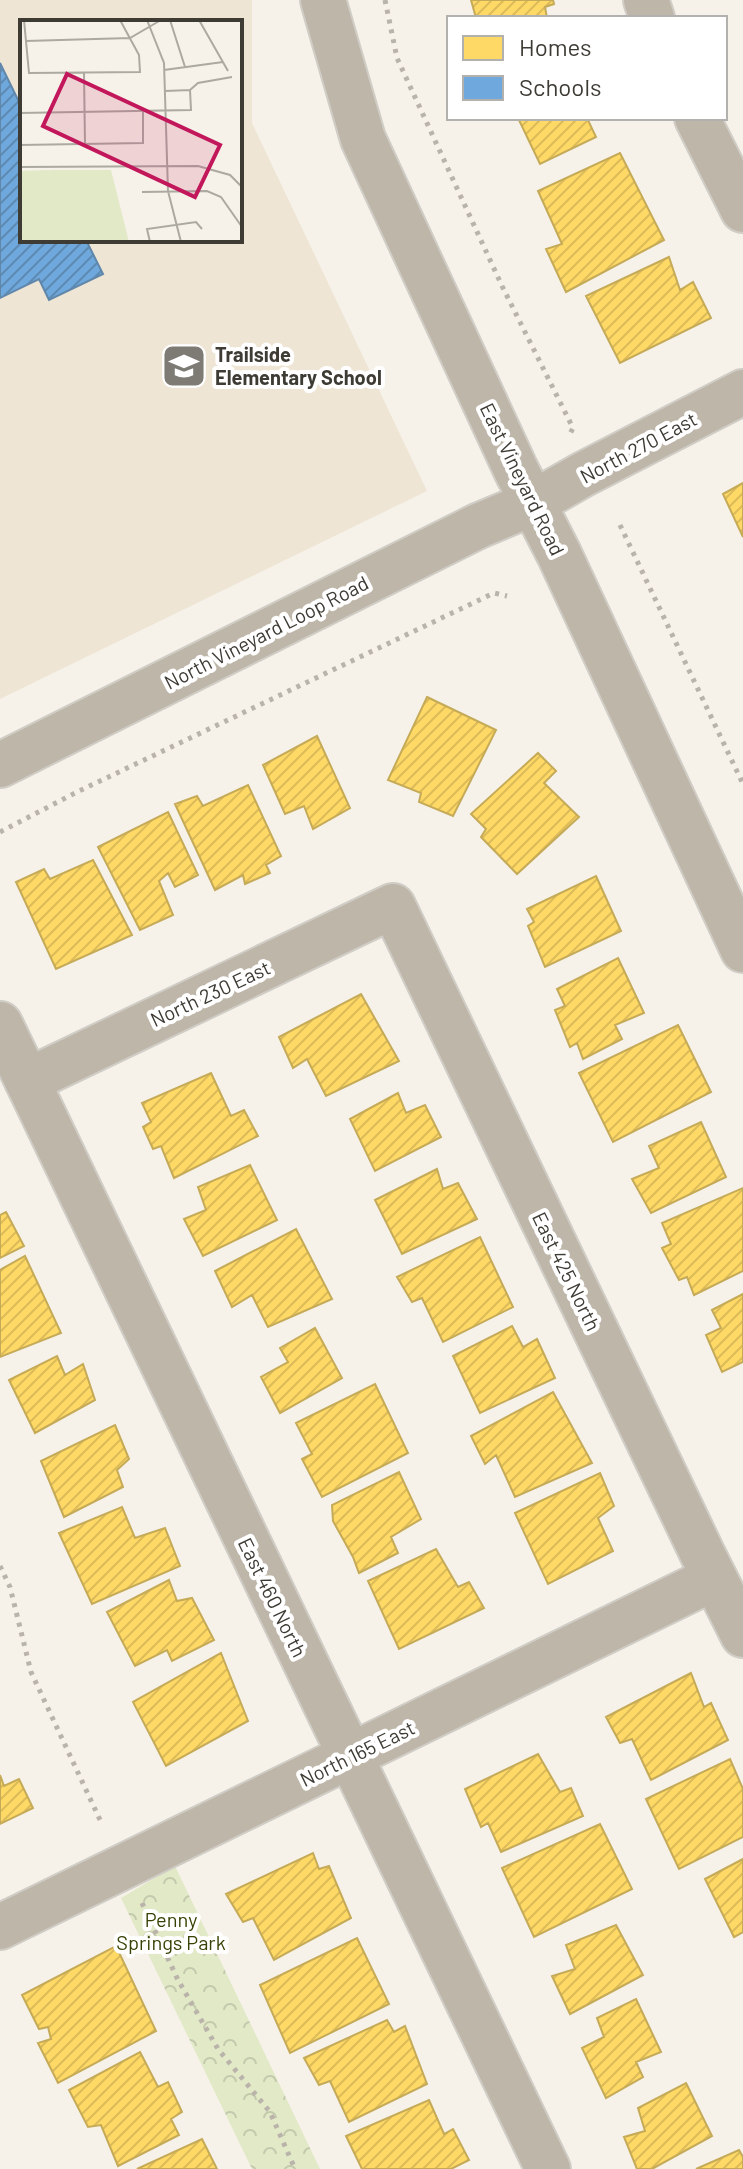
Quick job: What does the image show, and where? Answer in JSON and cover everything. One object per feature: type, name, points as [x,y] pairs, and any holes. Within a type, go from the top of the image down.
[{"type":"street","name":"East Vineyard Road","points":[[323,0],[363,139],[743,950]]},
{"type":"street","points":[[698,120],[743,210]]},
{"type":"street","name":"North 270 East","points":[[533,503],[743,392]]},
{"type":"street","name":"North Vineyard Loop Road","points":[[0,765],[478,526],[533,503]]},
{"type":"street","name":"North 230 East","points":[[27,1081],[393,906]]},
{"type":"street","name":"East 425 North","points":[[393,906],[743,1635]]},
{"type":"street","name":"East 460 North","points":[[0,1024],[548,2169]]},
{"type":"street","name":"North 165 East","points":[[0,1927],[714,1578]]},
{"type":"path","points":[[385,0],[397,58],[502,286],[573,428],[566,444]]},
{"type":"path","points":[[620,525],[743,784]]},
{"type":"path","points":[[0,832],[77,792],[494,593],[507,596]]},
{"type":"path","points":[[0,1566],[10,1587],[31,1672],[101,1822]]},
{"type":"path","points":[[142,1903],[178,1980],[218,2049],[270,2112],[295,2169]]},
{"type":"shaded area","name":"Trailside Elementary School","points":[[0,0],[252,0],[252,123],[427,491],[0,699]]},
{"type":"green space","name":"Penny Springs Park","points":[[175,1866],[320,2169],[252,2169],[121,1898]]},
{"type":"building: Homes","points":[[471,0],[553,0],[554,4],[545,7],[547,16],[475,16]]},
{"type":"building: Homes","points":[[519,120],[588,120],[596,137],[540,164]]},
{"type":"building: Homes","points":[[620,153],[664,240],[566,292],[546,249],[562,244],[538,191]]},
{"type":"building: Homes","points":[[669,257],[680,290],[693,282],[711,318],[620,363],[586,296]]},
{"type":"building: Homes","points":[[743,483],[743,537],[723,494]]},
{"type":"building: Homes","points":[[427,697],[496,730],[453,816],[419,802],[421,793],[388,780]]},
{"type":"building: Homes","points":[[317,736],[350,808],[313,829],[304,806],[285,814],[263,765]]},
{"type":"building: Homes","points":[[538,753],[556,771],[544,783],[579,817],[517,874],[481,837],[486,829],[471,814]]},
{"type":"building: Homes","points":[[248,785],[281,856],[266,865],[270,873],[245,884],[243,875],[215,890],[175,804],[197,796],[203,806]]},
{"type":"building: Homes","points":[[168,812],[198,875],[175,887],[168,873],[159,881],[173,915],[140,930],[98,847]]},
{"type":"building: Homes","points":[[93,860],[132,935],[56,969],[16,882],[44,869],[50,879]]},
{"type":"building: Homes","points":[[596,876],[621,931],[545,967],[528,926],[534,922],[527,909]]},
{"type":"building: Homes","points":[[618,958],[644,1013],[615,1025],[622,1039],[583,1059],[577,1043],[570,1047],[555,1010],[565,1006],[557,989]]},
{"type":"building: Homes","points":[[361,994],[399,1061],[326,1096],[307,1059],[293,1068],[279,1037]]},
{"type":"building: Homes","points":[[678,1025],[711,1092],[613,1142],[579,1073]]},
{"type":"building: Homes","points":[[211,1073],[231,1116],[244,1110],[258,1136],[174,1178],[161,1146],[153,1149],[143,1127],[151,1122],[142,1103]]},
{"type":"building: Homes","points":[[398,1093],[406,1113],[425,1105],[441,1137],[375,1171],[350,1119]]},
{"type":"building: Homes","points":[[701,1122],[726,1177],[651,1213],[632,1179],[659,1168],[649,1146]]},
{"type":"building: Homes","points":[[250,1165],[277,1220],[203,1256],[184,1219],[206,1210],[198,1187]]},
{"type":"building: Homes","points":[[437,1169],[443,1189],[458,1183],[477,1219],[402,1254],[375,1200]]},
{"type":"building: Homes","points":[[743,1188],[743,1271],[694,1295],[687,1277],[679,1280],[662,1248],[671,1244],[662,1223]]},
{"type":"building: Homes","points":[[6,1212],[24,1246],[0,1258],[0,1215]]},
{"type":"building: Homes","points":[[296,1229],[332,1299],[268,1327],[252,1295],[232,1307],[215,1271]]},
{"type":"building: Homes","points":[[480,1237],[513,1307],[443,1342],[422,1298],[412,1302],[397,1277]]},
{"type":"building: Homes","points":[[25,1256],[61,1333],[0,1357],[0,1270]]},
{"type":"building: Homes","points":[[743,1294],[743,1362],[722,1372],[706,1335],[721,1328],[712,1310]]},
{"type":"building: Homes","points":[[512,1326],[523,1347],[537,1339],[555,1378],[480,1413],[453,1356]]},
{"type":"building: Homes","points":[[315,1328],[342,1378],[280,1413],[261,1377],[288,1362],[280,1348]]},
{"type":"building: Homes","points":[[57,1356],[65,1375],[83,1364],[95,1400],[35,1433],[9,1380]]},
{"type":"building: Homes","points":[[375,1384],[408,1453],[322,1497],[302,1459],[312,1454],[296,1423]]},
{"type":"building: Homes","points":[[553,1392],[592,1463],[515,1497],[496,1455],[485,1464],[471,1436]]},
{"type":"building: Homes","points":[[115,1425],[129,1459],[117,1470],[123,1487],[64,1517],[41,1461]]},
{"type":"building: Homes","points":[[399,1472],[421,1519],[391,1537],[398,1553],[359,1573],[333,1521],[332,1505]]},
{"type":"building: Homes","points":[[600,1473],[614,1506],[598,1518],[613,1551],[548,1584],[515,1513]]},
{"type":"building: Homes","points":[[122,1507],[135,1538],[165,1528],[180,1566],[92,1604],[59,1533]]},
{"type":"building: Homes","points":[[436,1549],[458,1587],[469,1582],[484,1608],[399,1649],[368,1581]]},
{"type":"building: Homes","points":[[169,1580],[177,1601],[192,1598],[214,1640],[172,1661],[167,1650],[135,1666],[107,1612]]},
{"type":"building: Homes","points":[[221,1653],[248,1721],[166,1766],[133,1702]]},
{"type":"building: Homes","points":[[691,1673],[704,1707],[711,1703],[728,1740],[651,1780],[632,1739],[620,1743],[606,1717]]},
{"type":"building: Homes","points":[[538,1754],[560,1792],[571,1788],[583,1816],[501,1852],[488,1823],[481,1827],[465,1789]]},
{"type":"building: Homes","points":[[730,1759],[743,1789],[743,1837],[679,1869],[646,1799]]},
{"type":"building: Homes","points":[[0,1775],[4,1786],[19,1779],[33,1808],[0,1824]]},
{"type":"building: Homes","points":[[600,1824],[632,1889],[534,1937],[502,1868]]},
{"type":"building: Homes","points":[[313,1853],[319,1869],[329,1866],[351,1918],[274,1960],[253,1918],[243,1922],[226,1894]]},
{"type":"building: Homes","points":[[743,1859],[743,1932],[734,1937],[705,1879]]},
{"type":"building: Homes","points":[[616,1925],[643,1975],[570,2014],[552,1976],[575,1969],[566,1945]]},
{"type":"building: Homes","points":[[357,1938],[389,2004],[290,2053],[260,1985]]},
{"type":"building: Homes","points":[[116,1946],[156,2031],[58,2083],[38,2043],[51,2039],[48,2027],[39,2029],[22,1995]]},
{"type":"building: Homes","points":[[636,1999],[661,2052],[636,2062],[643,2077],[606,2098],[582,2048],[604,2037],[597,2018]]},
{"type":"building: Homes","points":[[387,2020],[394,2032],[405,2026],[427,2084],[349,2122],[330,2081],[319,2085],[304,2058]]},
{"type":"building: Homes","points":[[140,2052],[158,2087],[168,2082],[182,2112],[171,2119],[179,2135],[118,2166],[101,2125],[88,2127],[69,2090]]},
{"type":"building: Homes","points":[[686,2083],[712,2136],[652,2169],[637,2169],[624,2137],[645,2131],[638,2108]]},
{"type":"building: Homes","points":[[429,2100],[444,2134],[453,2129],[469,2160],[451,2169],[362,2169],[346,2136]]},
{"type":"building: Homes","points":[[202,2139],[217,2169],[137,2169]]},
{"type":"building: Homes","points":[[739,2150],[743,2157],[743,2169],[696,2169]]},
{"type":"building: Schools","points":[[0,63],[20,104],[20,242],[87,242],[103,274],[49,300],[39,279],[0,298]]},
{"type":"place","name":"Trailside Elementary School","points":[[184,366]]}]
